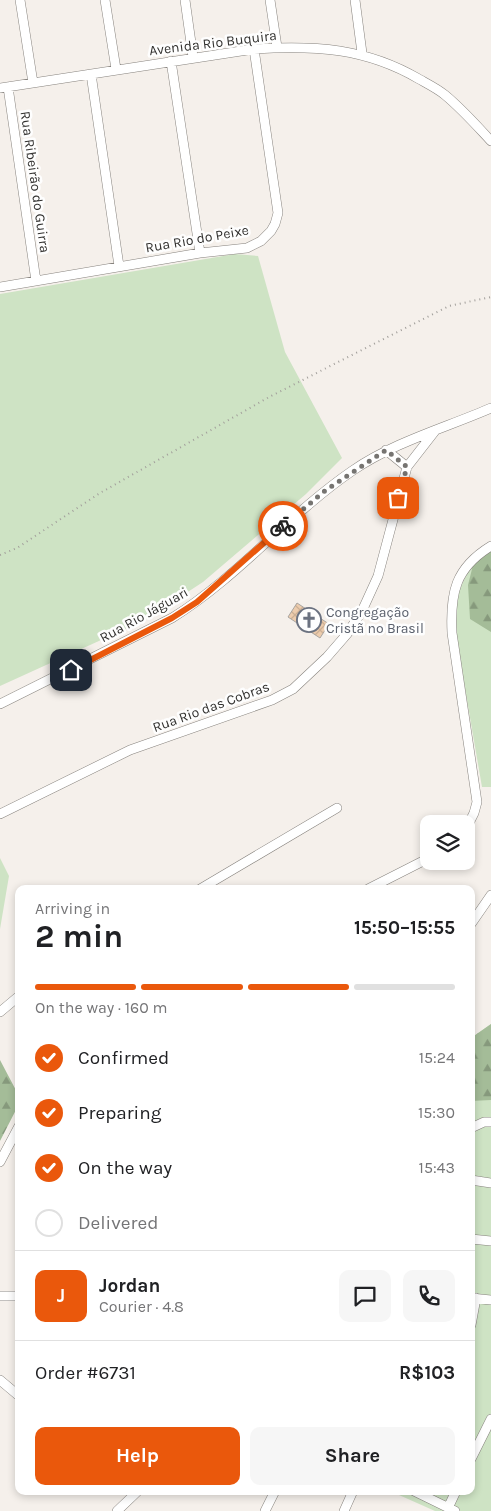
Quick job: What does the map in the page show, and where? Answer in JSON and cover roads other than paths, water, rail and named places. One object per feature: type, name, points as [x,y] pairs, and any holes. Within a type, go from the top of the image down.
[{"type":"street","points":[[20,0],[33,83]]},
{"type":"street","points":[[105,0],[116,69]]},
{"type":"street","points":[[185,0],[193,57]]},
{"type":"street","points":[[270,0],[277,47]]},
{"type":"street","points":[[355,0],[362,54]]},
{"type":"street","name":"Avenida Rio Buquira","points":[[4,87],[254,49],[277,47],[331,49],[362,54],[406,72],[444,94],[491,141]]},
{"type":"street","name":"Rua Rio do Peixe","points":[[0,287],[200,253],[247,248],[261,241],[271,231],[277,218],[254,49]]},
{"type":"street","points":[[170,61],[200,253]]},
{"type":"street","points":[[91,74],[119,266]]},
{"type":"street","name":"Rua Ribeirão do Guirra","points":[[4,87],[36,281]]},
{"type":"street","name":"Rua Rio Jáguari","points":[[0,704],[172,618],[197,602],[313,500],[352,471],[386,450],[491,408]]},
{"type":"street","name":"Rua Rio das Cobras","points":[[0,814],[130,750],[272,700],[293,689],[327,657],[347,634],[373,590],[407,467],[436,431]]},
{"type":"street","points":[[386,450],[407,467]]},
{"type":"street","points":[[473,815],[477,802],[452,633],[451,611],[454,591],[460,575],[469,563],[491,546]]},
{"type":"street","points":[[207,885],[337,808]]},
{"type":"street","points":[[376,885],[420,863]]},
{"type":"street","points":[[475,918],[491,895]]},
{"type":"street","points":[[0,1012],[15,999]]},
{"type":"street","points":[[475,1126],[484,1122],[491,1122]]},
{"type":"street","points":[[0,1162],[15,1134]]},
{"type":"street","points":[[475,1181],[491,1183]]},
{"type":"street","points":[[475,1239],[491,1241]]},
{"type":"street","points":[[0,1296],[15,1296]]},
{"type":"street","points":[[475,1298],[491,1300]]},
{"type":"street","points":[[0,1380],[15,1393]]},
{"type":"street","points":[[475,1452],[491,1419]]},
{"type":"street","points":[[117,1511],[134,1495]]},
{"type":"street","points":[[265,1511],[273,1495]]},
{"type":"street","points":[[344,1511],[351,1495]]},
{"type":"street","points":[[422,1495],[452,1510],[455,1495]]},
{"type":"place","name":"Congregação Cristã no Brasil","points":[[309,620]]}]
